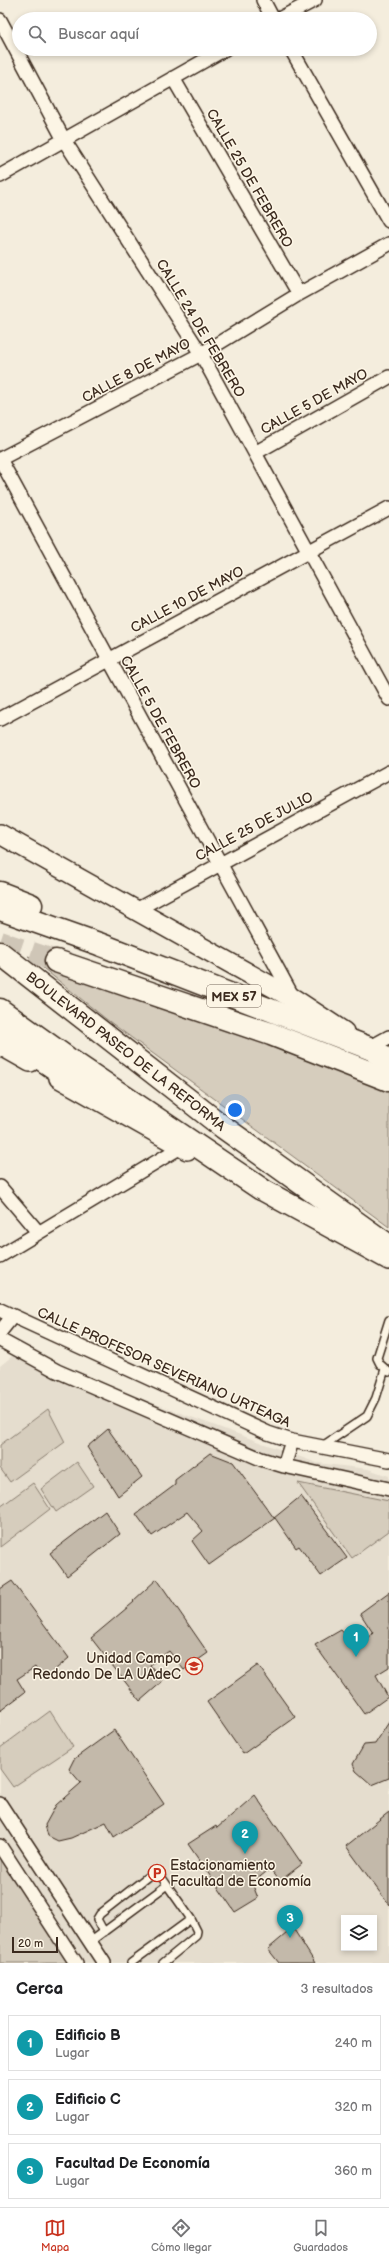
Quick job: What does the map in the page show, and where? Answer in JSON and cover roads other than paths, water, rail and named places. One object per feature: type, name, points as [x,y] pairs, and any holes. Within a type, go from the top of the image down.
[{"type":"highway","name":"MEX 57","points":[[3,900],[26,918],[99,944],[369,1048]]},
{"type":"highway","points":[[3,900],[61,919],[99,944]]},
{"type":"highway","name":"BOULEVARD PASEO DE LA REFORMA","points":[[0,953],[223,1127],[389,1246]]},
{"type":"highway","points":[[56,961],[271,1034],[389,1080]]},
{"type":"highway","points":[[0,1010],[67,1058],[261,1189]]},
{"type":"highway","points":[[0,1031],[118,1111]]},
{"type":"main road","points":[[0,834],[294,999],[369,1048]]},
{"type":"main road","points":[[0,1045],[181,1147],[389,1259]]},
{"type":"main road","name":"MEX 57","points":[[369,1048],[389,1060]]},
{"type":"street","points":[[263,0],[270,12]]},
{"type":"street","points":[[292,12],[315,0]]},
{"type":"street","name":"CALLE 24 DE FEBRERO","points":[[0,20],[12,42]]},
{"type":"street","name":"CALLE 24 DE FEBRERO","points":[[19,56],[64,140],[201,354],[389,700]]},
{"type":"street","points":[[0,176],[213,56]]},
{"type":"street","points":[[295,56],[389,222]]},
{"type":"street","name":"CALLE 25 DE FEBRERO","points":[[174,78],[300,294]]},
{"type":"street","name":"CALLE 8 DE MAYO","points":[[0,459],[201,354],[300,294],[389,244]]},
{"type":"street","name":"CALLE 5 DE MAYO","points":[[255,453],[389,377]]},
{"type":"street","name":"CALLE 5 DE FEBRERO","points":[[0,459],[108,660],[294,999]]},
{"type":"street","name":"CALLE 10 DE MAYO","points":[[0,719],[389,508]]},
{"type":"street","name":"CALLE 25 DE JULIO","points":[[136,910],[220,862],[389,772]]},
{"type":"street","points":[[369,1048],[389,1037]]},
{"type":"street","points":[[0,1256],[181,1147]]},
{"type":"street","points":[[0,1187],[38,1232]]},
{"type":"street","name":"CALLE PROFESOR SEVERIANO URTEAGA","points":[[0,1310],[12,1317],[190,1398],[292,1441],[389,1460]]},
{"type":"street","points":[[0,1332],[12,1317]]},
{"type":"street","points":[[0,1340],[57,1371],[234,1448],[284,1466],[389,1489]]},
{"type":"street","points":[[284,1466],[292,1441]]},
{"type":"street","points":[[0,1804],[104,1963]]},
{"type":"street","points":[[0,1846],[76,1963]]},
{"type":"lane","points":[[320,1447],[367,1416],[387,1371],[377,1358],[389,1320]]},
{"type":"lane","points":[[104,1932],[97,1920],[100,1914],[154,1872],[160,1875],[191,1919],[197,1931],[196,1936],[163,1963]]},
{"type":"lane","points":[[90,1942],[167,1885]]},
{"type":"lane","points":[[132,1963],[191,1919]]},
{"type":"tunnel","points":[[0,942],[56,961]]},
{"type":"place","name":"Edificio B","points":[[356,1657]]},
{"type":"place","name":"Unidad Campo Redondo De LA UAdeC","points":[[194,1666]]},
{"type":"place","name":"Edificio C","points":[[245,1854]]},
{"type":"place","name":"Estacionamiento Facultad de Economía","points":[[157,1873]]},
{"type":"place","name":"Facultad De Economía","points":[[290,1938]]}]
